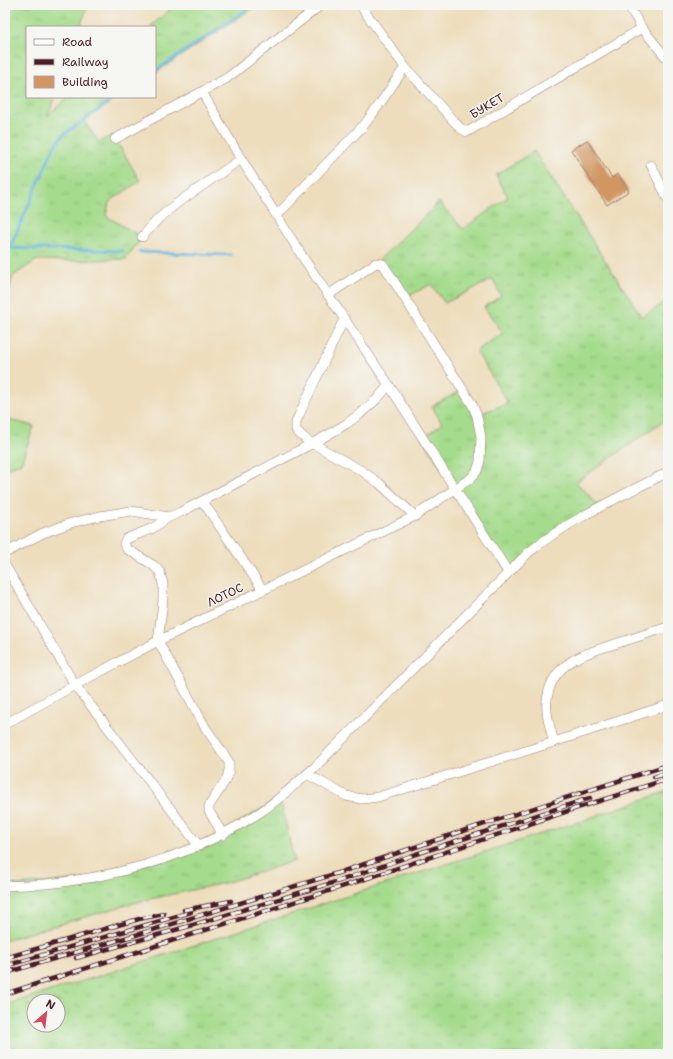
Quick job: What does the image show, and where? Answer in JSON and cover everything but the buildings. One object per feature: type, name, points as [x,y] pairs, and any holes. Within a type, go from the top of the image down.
[{"type":"street","points":[[115,139],[227,78],[321,5]]},
{"type":"street","name":"БУКЕТ","points":[[360,5],[405,67],[460,128],[467,132],[642,28]]},
{"type":"street","points":[[628,5],[642,28],[668,60]]},
{"type":"street","points":[[277,215],[364,125],[378,108],[405,67]]},
{"type":"street","points":[[202,92],[242,160],[304,258],[389,385],[508,572]]},
{"type":"street","points":[[142,237],[158,219],[176,204],[242,160]]},
{"type":"street","points":[[651,165],[668,199]]},
{"type":"street","name":"ЛОТОС","points":[[5,724],[158,641],[415,516],[455,490],[471,478],[477,471],[480,461],[481,437],[477,416],[469,397],[383,264],[376,263],[328,295]]},
{"type":"street","points":[[344,319],[296,422],[296,430],[312,444],[362,471],[379,483],[415,516]]},
{"type":"street","points":[[223,835],[209,811],[209,806],[227,778],[230,770],[229,762],[205,728],[158,641],[163,598],[160,572],[127,549],[124,544],[126,539],[144,533],[168,517],[203,502],[312,444],[346,424],[377,399],[389,385]]},
{"type":"street","points":[[5,886],[61,883],[128,871],[164,860],[199,846],[223,835],[259,813],[307,774],[508,572],[547,538],[566,526],[668,472]]},
{"type":"street","points":[[203,502],[263,590]]},
{"type":"street","points":[[5,553],[43,533],[71,522],[131,511],[168,517]]},
{"type":"street","points":[[5,565],[75,685],[199,846]]},
{"type":"street","points":[[554,742],[548,717],[548,694],[553,680],[562,669],[571,661],[586,653],[668,627]]},
{"type":"street","points":[[307,774],[346,796],[362,799],[378,797],[668,705]]},
{"type":"green space","points":[[5,5],[88,5],[80,26],[26,26],[26,98],[56,98],[47,116],[68,98],[116,98],[83,120],[99,142],[113,135],[140,181],[109,202],[106,216],[142,237],[126,259],[66,261],[37,260],[13,276],[5,305]]},
{"type":"green space","points":[[175,5],[258,5],[156,72],[156,26],[151,26]]},
{"type":"green space","points":[[534,151],[642,317],[668,300],[668,418],[576,482],[600,507],[566,526],[508,572],[422,438],[442,424],[432,406],[464,389],[477,415],[508,403],[476,351],[503,333],[484,307],[501,296],[493,279],[445,303],[431,284],[405,298],[376,263],[439,202],[463,229],[508,197],[496,175]]},
{"type":"green space","points":[[5,419],[34,426],[21,463],[5,469]]},
{"type":"green space","points":[[668,791],[668,1054],[5,1054],[5,1005],[26,999],[26,1033],[66,1033],[66,993],[44,993],[581,821]]},
{"type":"green space","points":[[280,798],[294,861],[229,882],[141,901],[5,940],[5,886],[87,879],[199,846]]},
{"type":"waterway","points":[[156,70],[253,5]]},
{"type":"waterway","points":[[5,259],[54,147],[63,135],[116,98]]},
{"type":"waterway","points":[[5,248],[123,251]]},
{"type":"waterway","points":[[139,252],[231,255]]},
{"type":"railway","points":[[5,973],[146,932],[341,872],[668,765]]},
{"type":"railway","points":[[654,777],[668,773]]},
{"type":"railway","points":[[5,994],[341,887],[668,779]]},
{"type":"railway","points":[[76,958],[193,925],[342,880],[416,854],[590,798]]},
{"type":"railway","points":[[184,910],[231,901]]},
{"type":"railway","points":[[5,966],[191,912]]},
{"type":"railway","points":[[5,958],[139,919],[164,914]]}]
